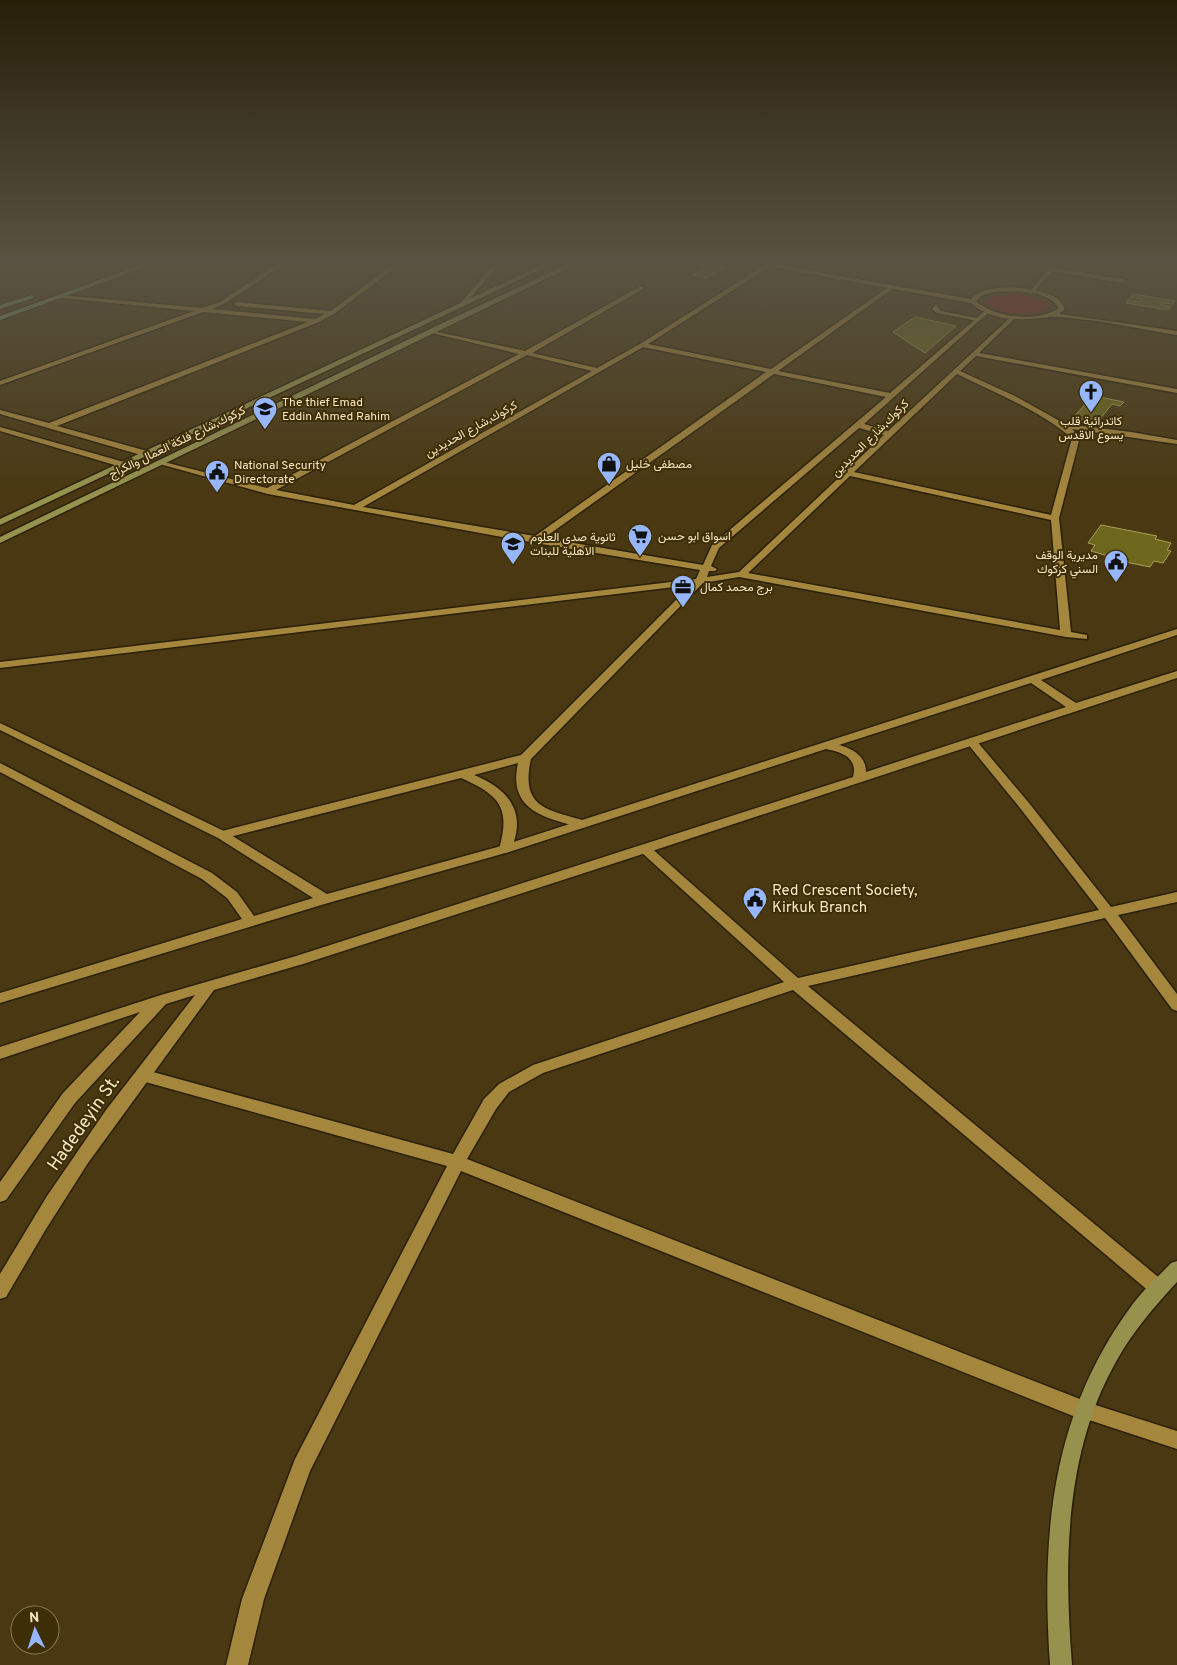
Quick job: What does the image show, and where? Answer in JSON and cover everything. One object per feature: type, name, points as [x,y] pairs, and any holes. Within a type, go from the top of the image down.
[{"type":"main road","name":"كركوك,شارع فلكة العمال والكراج","points":[[0,522],[120,464],[390,339]]},
{"type":"main road","name":"كركوك,شارع فلكة العمال والكراج","points":[[0,540],[414,339]]},
{"type":"main road","points":[[1061,1665],[1057,1630],[1056,1566],[1060,1509],[1069,1457],[1083,1410],[1098,1374],[1115,1342],[1135,1313],[1157,1287],[1177,1269]]},
{"type":"street","points":[[0,384],[123,339]]},
{"type":"street","points":[[49,426],[272,339]]},
{"type":"street","points":[[464,339],[598,370]]},
{"type":"street","points":[[268,491],[552,339]]},
{"type":"street","name":"كركوك,شارع الحديدين","points":[[355,508],[652,339]]},
{"type":"street","points":[[535,540],[819,339]]},
{"type":"street","name":"كركوك,شارع الحديدين","points":[[526,758],[700,581],[715,547],[892,396],[956,339]]},
{"type":"street","name":"كركوك,شارع الحديدين","points":[[742,574],[850,474],[991,339]]},
{"type":"street","name":"كركوك,شارع الحديدين","points":[[642,345],[771,373],[892,396]]},
{"type":"street","points":[[975,354],[1177,391]]},
{"type":"street","points":[[957,372],[1012,398],[1063,426],[1076,437],[1055,518],[1066,634]]},
{"type":"street","points":[[0,412],[144,453]]},
{"type":"street","points":[[858,425],[890,434]]},
{"type":"street","points":[[1063,426],[1131,434],[1177,442]]},
{"type":"street","points":[[0,429],[120,464]]},
{"type":"street","points":[[160,463],[268,491],[355,508],[742,574],[1083,637]]},
{"type":"street","points":[[850,474],[1055,518]]},
{"type":"street","points":[[0,665],[700,581],[742,574]]},
{"type":"street","points":[[0,998],[250,921],[505,849],[1177,632]]},
{"type":"street","points":[[0,1053],[161,1000],[298,960],[645,849],[1177,674]]},
{"type":"street","points":[[1031,678],[1074,707]]},
{"type":"street","points":[[0,726],[222,835],[325,899]]},
{"type":"street","points":[[971,741],[1033,813],[1177,1005]]},
{"type":"street","points":[[824,746],[847,751],[857,758],[861,769],[858,779]]},
{"type":"street","points":[[222,835],[526,758]]},
{"type":"street","points":[[526,758],[521,771],[520,784],[524,795],[532,805],[548,814],[582,824]]},
{"type":"street","points":[[0,767],[207,876],[232,895],[250,921]]},
{"type":"street","points":[[462,774],[492,788],[503,798],[509,808],[512,822],[505,849]]},
{"type":"street","points":[[645,849],[795,984],[1157,1287]]},
{"type":"street","points":[[237,1665],[253,1599],[276,1530],[302,1466],[457,1162],[490,1104],[504,1088],[538,1069],[795,984],[1177,897]]},
{"type":"street","name":"Hadedeyin St.","points":[[0,1291],[72,1172],[142,1075],[189,1017],[210,985]]},
{"type":"street","name":"Hadedeyin St.","points":[[0,1195],[69,1098],[161,1000]]},
{"type":"street","points":[[142,1075],[457,1162],[1083,1410]]},
{"type":"lane","points":[[1083,1410],[1177,1440]]},
{"type":"building","points":[[903,339],[941,339],[925,353]]},
{"type":"building","name":"كاتدرائية قلب يسوع الاقدس","points":[[1084,394],[1124,402],[1120,406],[1112,404],[1095,425],[1071,420],[1089,400],[1081,398]]},
{"type":"building","points":[[1101,525],[1157,536],[1155,539],[1171,543],[1167,550],[1171,551],[1163,563],[1154,561],[1150,567],[1106,558],[1108,556],[1091,551],[1095,545],[1088,543]]},
{"type":"place","name":"كاتدرائية قلب يسوع الاقدس","points":[[1091,413]]},
{"type":"place","name":"The thief Emad Eddin Ahmed Rahim","points":[[265,430]]},
{"type":"place","name":"مصطفى خليل","points":[[609,485]]},
{"type":"place","name":"National Security Directorate","points":[[217,493]]},
{"type":"place","name":"اسواق ابو حسن","points":[[640,557]]},
{"type":"place","name":"ثانوية صدى العلوم الاهلية للبنات","points":[[513,565]]},
{"type":"place","name":"مديرية الوقف السني كركوك","points":[[1116,583]]},
{"type":"place","name":"برج محمد كمال","points":[[683,608]]},
{"type":"place","name":"Red Crescent Society, Kirkuk Branch","points":[[755,920]]}]
